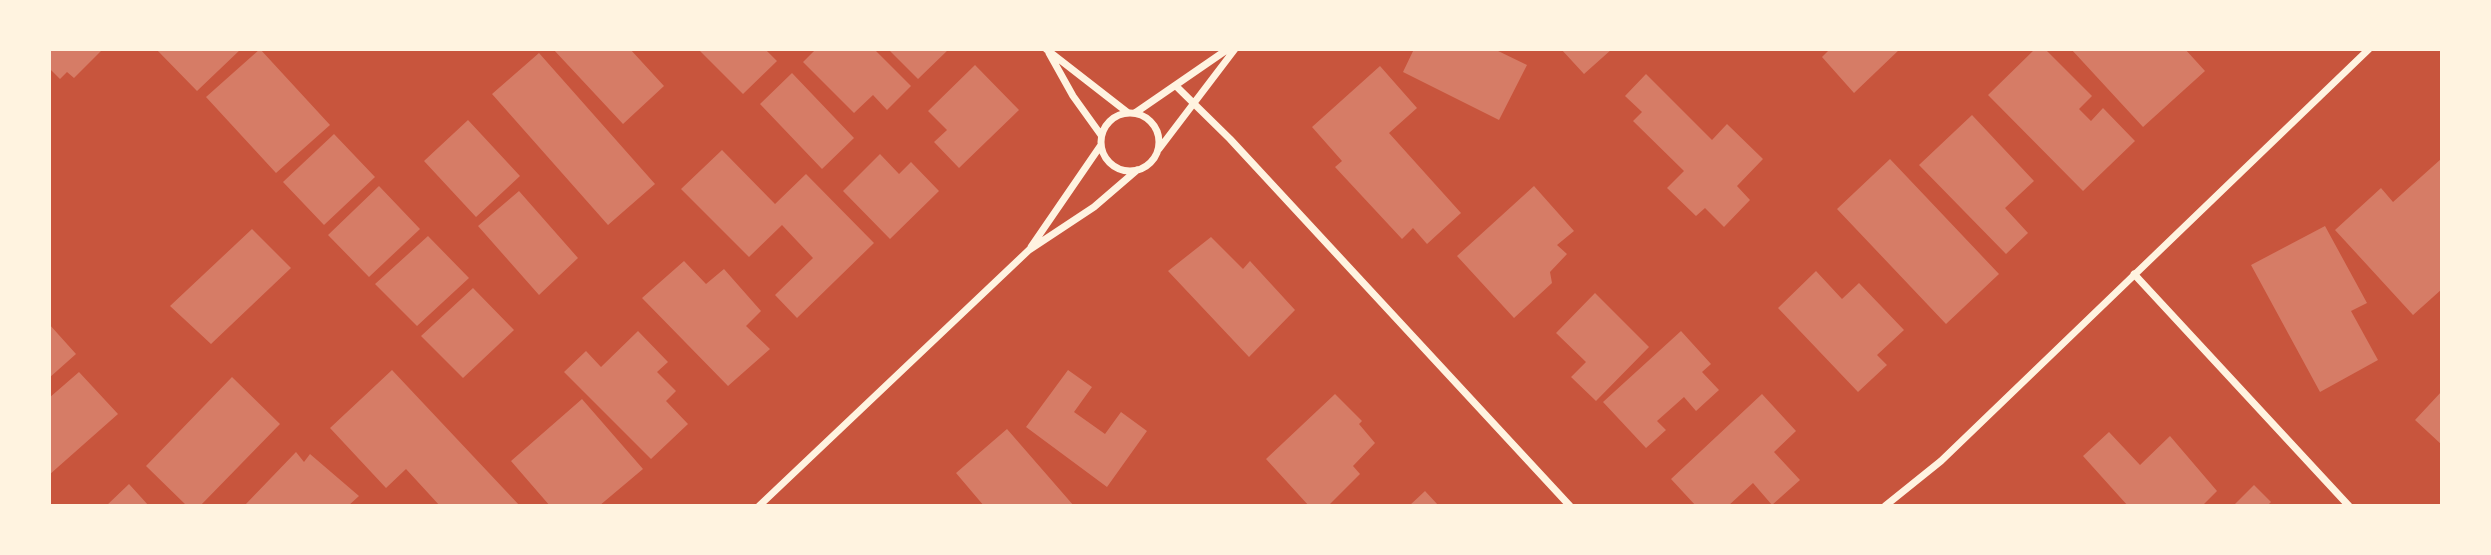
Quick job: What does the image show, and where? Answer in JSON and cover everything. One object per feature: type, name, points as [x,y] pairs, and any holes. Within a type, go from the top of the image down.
[{"type":"street","points":[[1046,49],[1126,112],[1135,113],[1152,122],[1157,130],[1159,149]]},
{"type":"street","points":[[1046,49],[1073,96],[1101,135]]},
{"type":"street","points":[[1135,113],[1228,49]]},
{"type":"street","points":[[759,506],[1028,250],[1094,207],[1137,170],[1151,163],[1235,49]]},
{"type":"street","points":[[1885,506],[1941,461],[2369,49]]},
{"type":"street","points":[[1176,86],[1230,139],[1570,506]]},
{"type":"street","points":[[1126,112],[1111,120],[1101,135],[1101,145],[1110,162],[1127,171],[1137,170]]},
{"type":"street","points":[[1028,250],[1101,145]]},
{"type":"street","points":[[2134,274],[2349,506]]},
{"type":"building","points":[[49,49],[103,49],[74,78],[67,72],[60,79],[49,68]]},
{"type":"building","points":[[156,49],[241,49],[197,91]]},
{"type":"building","points":[[260,49],[330,125],[276,173],[206,97]]},
{"type":"building","points":[[553,49],[630,49],[664,86],[623,124]]},
{"type":"building","points":[[698,49],[765,49],[777,61],[743,94]]},
{"type":"building","points":[[816,49],[874,49],[911,86],[887,110],[873,95],[854,113],[803,62]]},
{"type":"building","points":[[888,49],[949,49],[918,79]]},
{"type":"building","points":[[1414,49],[1494,49],[1527,65],[1499,120],[1403,72]]},
{"type":"building","points":[[1561,49],[1612,49],[1584,74]]},
{"type":"building","points":[[1830,49],[1900,49],[1854,93],[1822,57]]},
{"type":"building","points":[[2035,49],[2045,49],[2092,96],[2079,109],[2091,121],[2103,108],[2135,141],[2083,191],[1988,95]]},
{"type":"building","points":[[2071,49],[2185,49],[2205,71],[2143,127]]},
{"type":"building","points":[[539,53],[655,184],[608,225],[492,94]]},
{"type":"building","points":[[975,65],[1019,110],[959,168],[934,142],[947,130],[928,111]]},
{"type":"building","points":[[1380,66],[1417,108],[1389,133],[1461,213],[1427,244],[1413,228],[1402,239],[1335,167],[1342,161],[1312,127]]},
{"type":"building","points":[[792,73],[854,138],[822,169],[760,104]]},
{"type":"building","points":[[1646,74],[1712,140],[1727,124],[1763,159],[1737,186],[1750,200],[1724,227],[1705,208],[1696,216],[1667,188],[1684,171],[1633,121],[1642,112],[1625,96]]},
{"type":"building","points":[[1972,115],[2034,181],[2005,208],[2028,233],[2006,254],[1919,165]]},
{"type":"building","points":[[468,120],[520,176],[476,217],[424,161]]},
{"type":"building","points":[[334,134],[375,177],[324,225],[283,182]]},
{"type":"building","points":[[722,150],[775,204],[806,174],[874,243],[797,318],[775,295],[813,258],[782,225],[749,257],[681,189]]},
{"type":"building","points":[[880,154],[899,174],[911,162],[939,191],[890,239],[843,191]]},
{"type":"building","points":[[1890,159],[1999,274],[1946,324],[1837,209]]},
{"type":"building","points":[[2441,159],[2442,289],[2413,315],[2335,230],[2381,188],[2393,202]]},
{"type":"building","points":[[379,186],[420,229],[369,277],[328,235]]},
{"type":"building","points":[[1534,186],[1574,231],[1557,245],[1567,254],[1550,272],[1552,283],[1514,318],[1457,256]]},
{"type":"building","points":[[519,191],[578,258],[539,295],[478,226]]},
{"type":"building","points":[[2325,226],[2367,303],[2351,311],[2378,360],[2320,392],[2251,265]]},
{"type":"building","points":[[252,229],[291,268],[211,344],[170,306]]},
{"type":"building","points":[[428,236],[469,278],[417,326],[375,284]]},
{"type":"building","points":[[1211,237],[1243,269],[1250,261],[1295,310],[1249,357],[1168,271]]},
{"type":"building","points":[[684,261],[706,284],[724,269],[761,311],[746,326],[770,349],[728,386],[642,298]]},
{"type":"building","points":[[1816,271],[1842,299],[1859,283],[1904,330],[1877,355],[1887,365],[1858,392],[1778,308]]},
{"type":"building","points":[[473,288],[514,330],[463,378],[421,336]]},
{"type":"building","points":[[1595,293],[1649,347],[1596,401],[1571,377],[1586,362],[1556,333]]},
{"type":"building","points":[[49,324],[76,354],[49,378]]},
{"type":"building","points":[[638,331],[668,362],[657,372],[676,391],[666,401],[688,424],[651,459],[564,372],[586,351],[601,367]]},
{"type":"building","points":[[1681,331],[1711,364],[1702,372],[1719,390],[1696,411],[1684,397],[1657,421],[1666,430],[1646,448],[1603,402]]},
{"type":"building","points":[[392,370],[520,506],[440,506],[406,469],[386,488],[330,428]]},
{"type":"building","points":[[1068,370],[1092,387],[1074,412],[1105,434],[1121,412],[1147,431],[1107,487],[1026,427]]},
{"type":"building","points":[[79,372],[118,414],[49,475],[49,398]]},
{"type":"building","points":[[232,377],[280,424],[200,506],[187,506],[146,466]]},
{"type":"building","points":[[2442,391],[2442,445],[2415,420]]},
{"type":"building","points":[[1335,394],[1362,421],[1359,424],[1375,443],[1353,466],[1360,474],[1328,506],[1309,506],[1266,459]]},
{"type":"building","points":[[1762,394],[1796,431],[1774,452],[1800,480],[1772,505],[1753,483],[1728,506],[1696,506],[1671,479]]},
{"type":"building","points":[[582,399],[643,469],[599,506],[550,506],[511,461]]},
{"type":"building","points":[[1007,429],[1074,506],[984,506],[956,473]]},
{"type":"building","points":[[2109,432],[2140,465],[2170,436],[2217,491],[2202,506],[2128,506],[2083,456]]},
{"type":"building","points":[[296,452],[304,462],[310,454],[359,496],[348,506],[244,506]]},
{"type":"building","points":[[129,484],[149,506],[106,506]]},
{"type":"building","points":[[2254,485],[2271,502],[2267,506],[2233,506]]},
{"type":"building","points":[[1425,491],[1439,506],[1409,506]]}]
